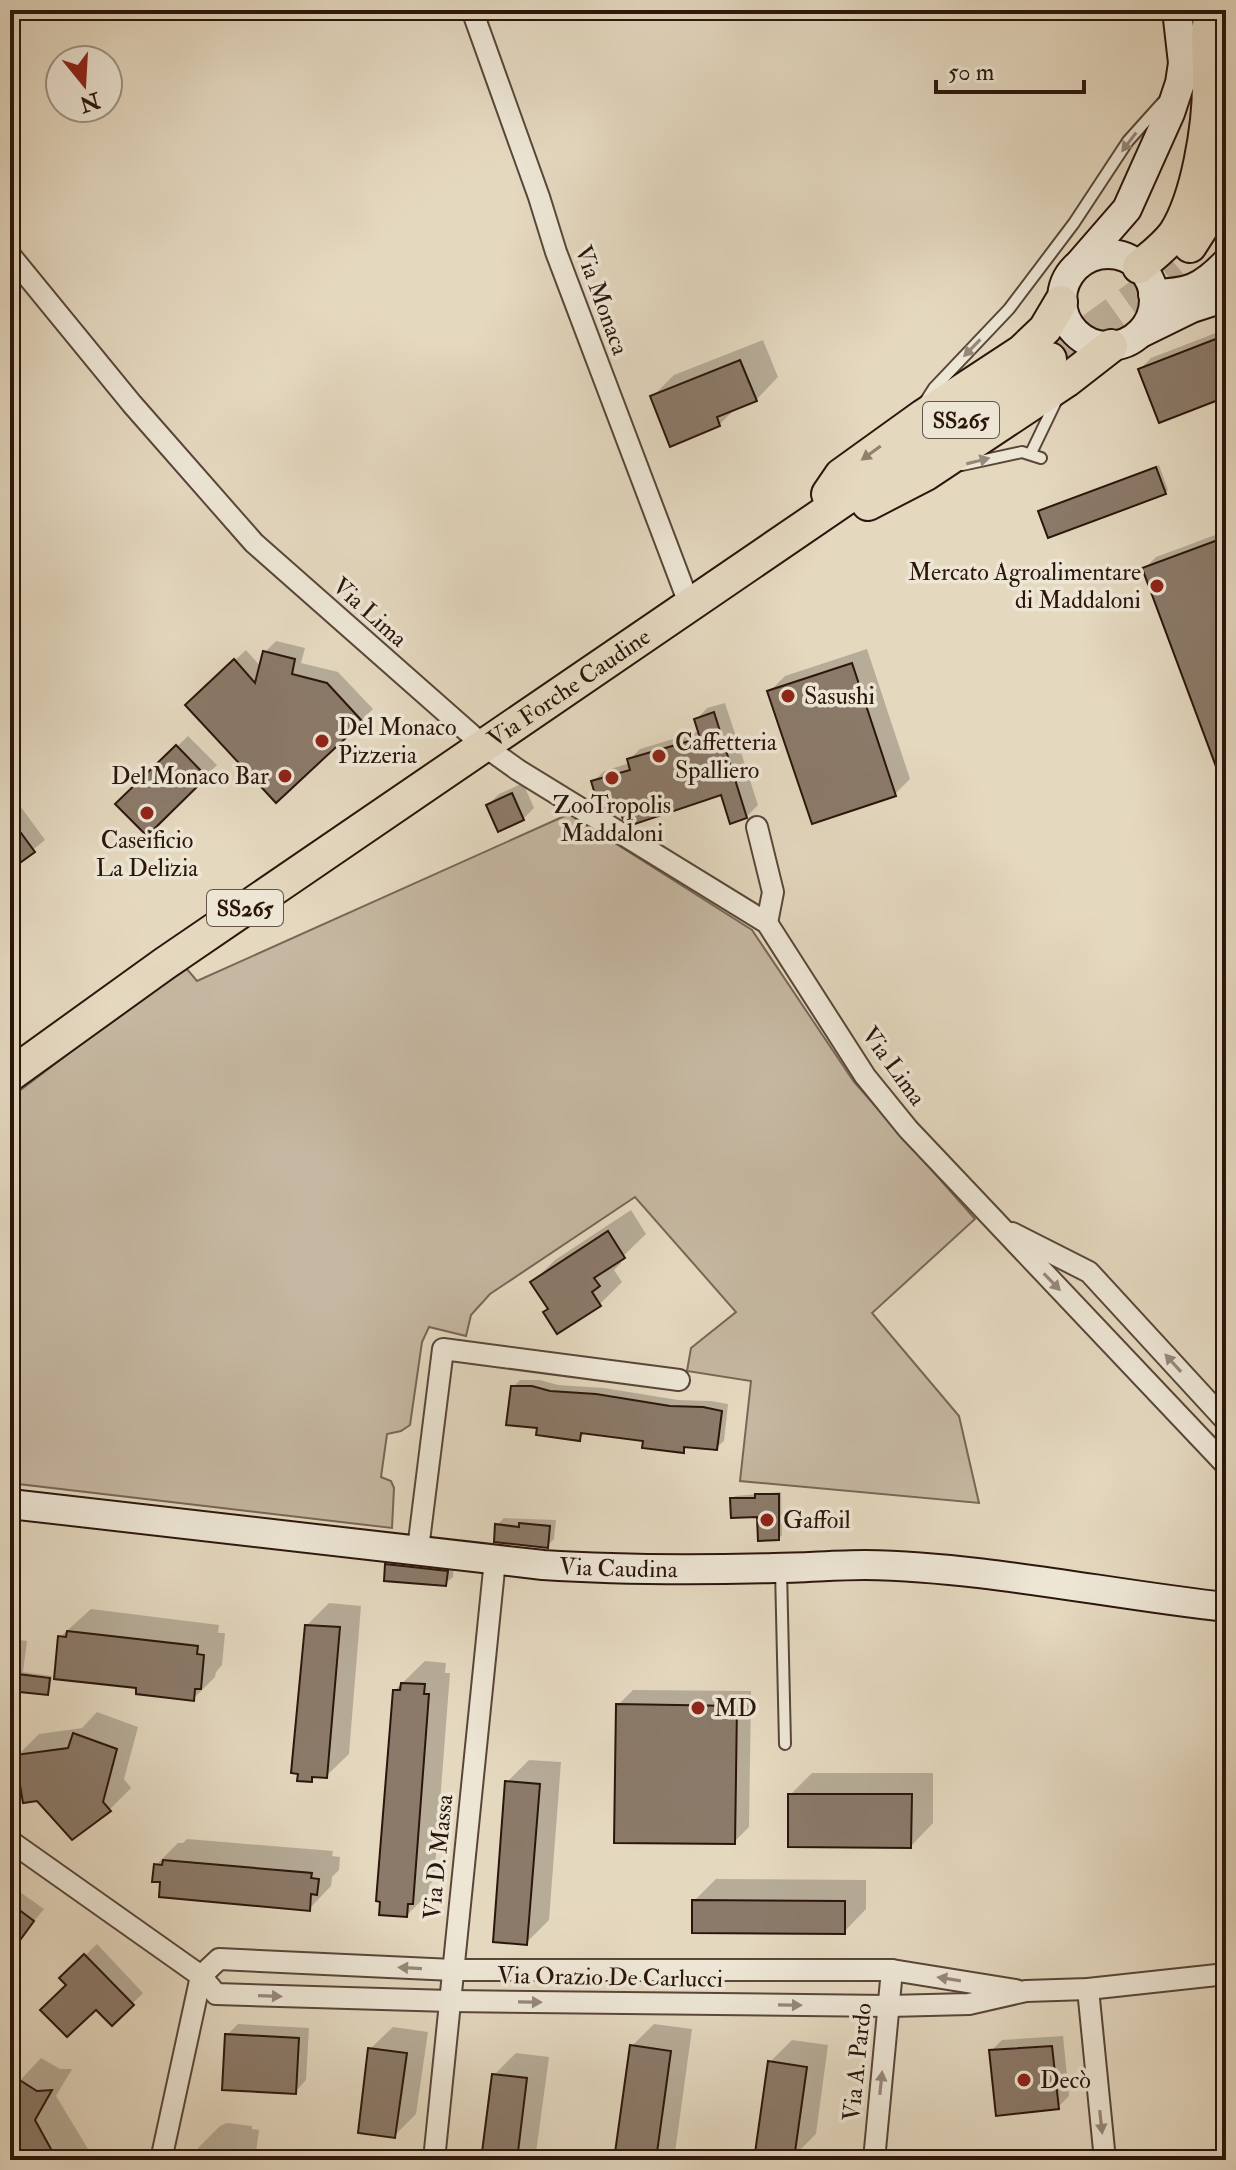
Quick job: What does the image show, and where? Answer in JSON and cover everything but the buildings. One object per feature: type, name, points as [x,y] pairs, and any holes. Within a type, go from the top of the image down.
[{"type":"main road","points":[[807,522],[841,475],[911,424],[1022,351],[1045,329],[1061,302],[1070,274],[1127,209],[1170,113],[1183,63],[1177,10]]},
{"type":"main road","points":[[1139,273],[1174,234],[1190,200],[1209,96],[1208,31],[1212,10]]},
{"type":"main road","points":[[1175,264],[1206,221],[1226,169]]},
{"type":"main road","points":[[1061,302],[1072,329],[1096,345],[1124,340],[1147,323],[1153,310],[1139,273],[1127,209]]},
{"type":"main road","points":[[1081,263],[1095,256],[1111,255],[1139,273],[1185,292],[1199,287],[1226,263]]},
{"type":"main road","points":[[807,522],[874,503],[926,474],[1058,370],[1192,308],[1226,297]]},
{"type":"main road","name":"Via Forche Caudine","points":[[10,1075],[164,964],[690,606],[807,522],[1058,370]]},
{"type":"main road","name":"Via Caudina","points":[[10,1504],[495,1560],[603,1569],[864,1565],[973,1572],[1226,1607]]},
{"type":"street","name":"Via Monaca","points":[[472,10],[562,267],[690,606]]},
{"type":"street","name":"Via Lima","points":[[10,255],[132,404],[254,543],[483,745],[631,842],[767,923],[865,1076],[908,1129],[1226,1465]]},
{"type":"street","points":[[757,827],[773,892],[767,923]]},
{"type":"street","name":"Via Lima","points":[[998,1225],[1089,1272],[1226,1421]]},
{"type":"street","points":[[418,1549],[443,1349],[679,1380]]},
{"type":"street","name":"Via D. Massa","points":[[434,2160],[495,1560]]},
{"type":"street","name":"Via Orazio De Carlucci","points":[[10,1841],[201,1976],[216,1994],[450,2001],[889,2006],[969,2004],[1026,1991]]},
{"type":"street","name":"Via Orazio De Carlucci","points":[[201,1976],[219,1959],[453,1970],[892,1970],[1026,1991],[1088,1989],[1226,1974]]},
{"type":"street","name":"Via A. Pardo","points":[[874,2160],[892,1970]]},
{"type":"street","points":[[161,2160],[201,1976]]},
{"type":"street","points":[[1088,1989],[1105,2160]]},
{"type":"lane","points":[[911,424],[934,388],[1009,309],[1074,223],[1128,141],[1180,83]]},
{"type":"lane","points":[[926,474],[1012,453],[1036,456],[1058,370]]},
{"type":"lane","points":[[781,1568],[785,1744]]},
{"type":"shaded area","points":[[569,814],[752,930],[854,1082],[975,1219],[872,1313],[959,1416],[979,1503],[740,1481],[751,1381],[687,1371],[691,1348],[736,1312],[635,1197],[490,1294],[471,1315],[466,1336],[429,1327],[422,1342],[410,1425],[387,1434],[381,1477],[391,1481],[394,1488],[392,1528],[10,1483],[10,1098],[125,1011],[187,969],[197,981]]},
{"type":"tunnel","points":[[1050,359],[1135,298],[1175,264]]},
{"type":"place","name":"Mercato Agroalimentare di Maddaloni","points":[[1157,586]]},
{"type":"place","name":"Sasushi","points":[[788,696]]},
{"type":"place","name":"Del Monaco Pizzeria","points":[[322,741]]},
{"type":"place","name":"Caffetteria Spalliero","points":[[659,756]]},
{"type":"place","name":"Del Monaco Bar","points":[[285,776]]},
{"type":"place","name":"ZooTropolis Maddaloni","points":[[612,778]]},
{"type":"place","name":"Caseificio La Delizia","points":[[147,813]]},
{"type":"place","name":"Gaffoil","points":[[767,1520]]},
{"type":"place","name":"MD","points":[[698,1708]]},
{"type":"place","name":"Decò","points":[[1024,2080]]}]
